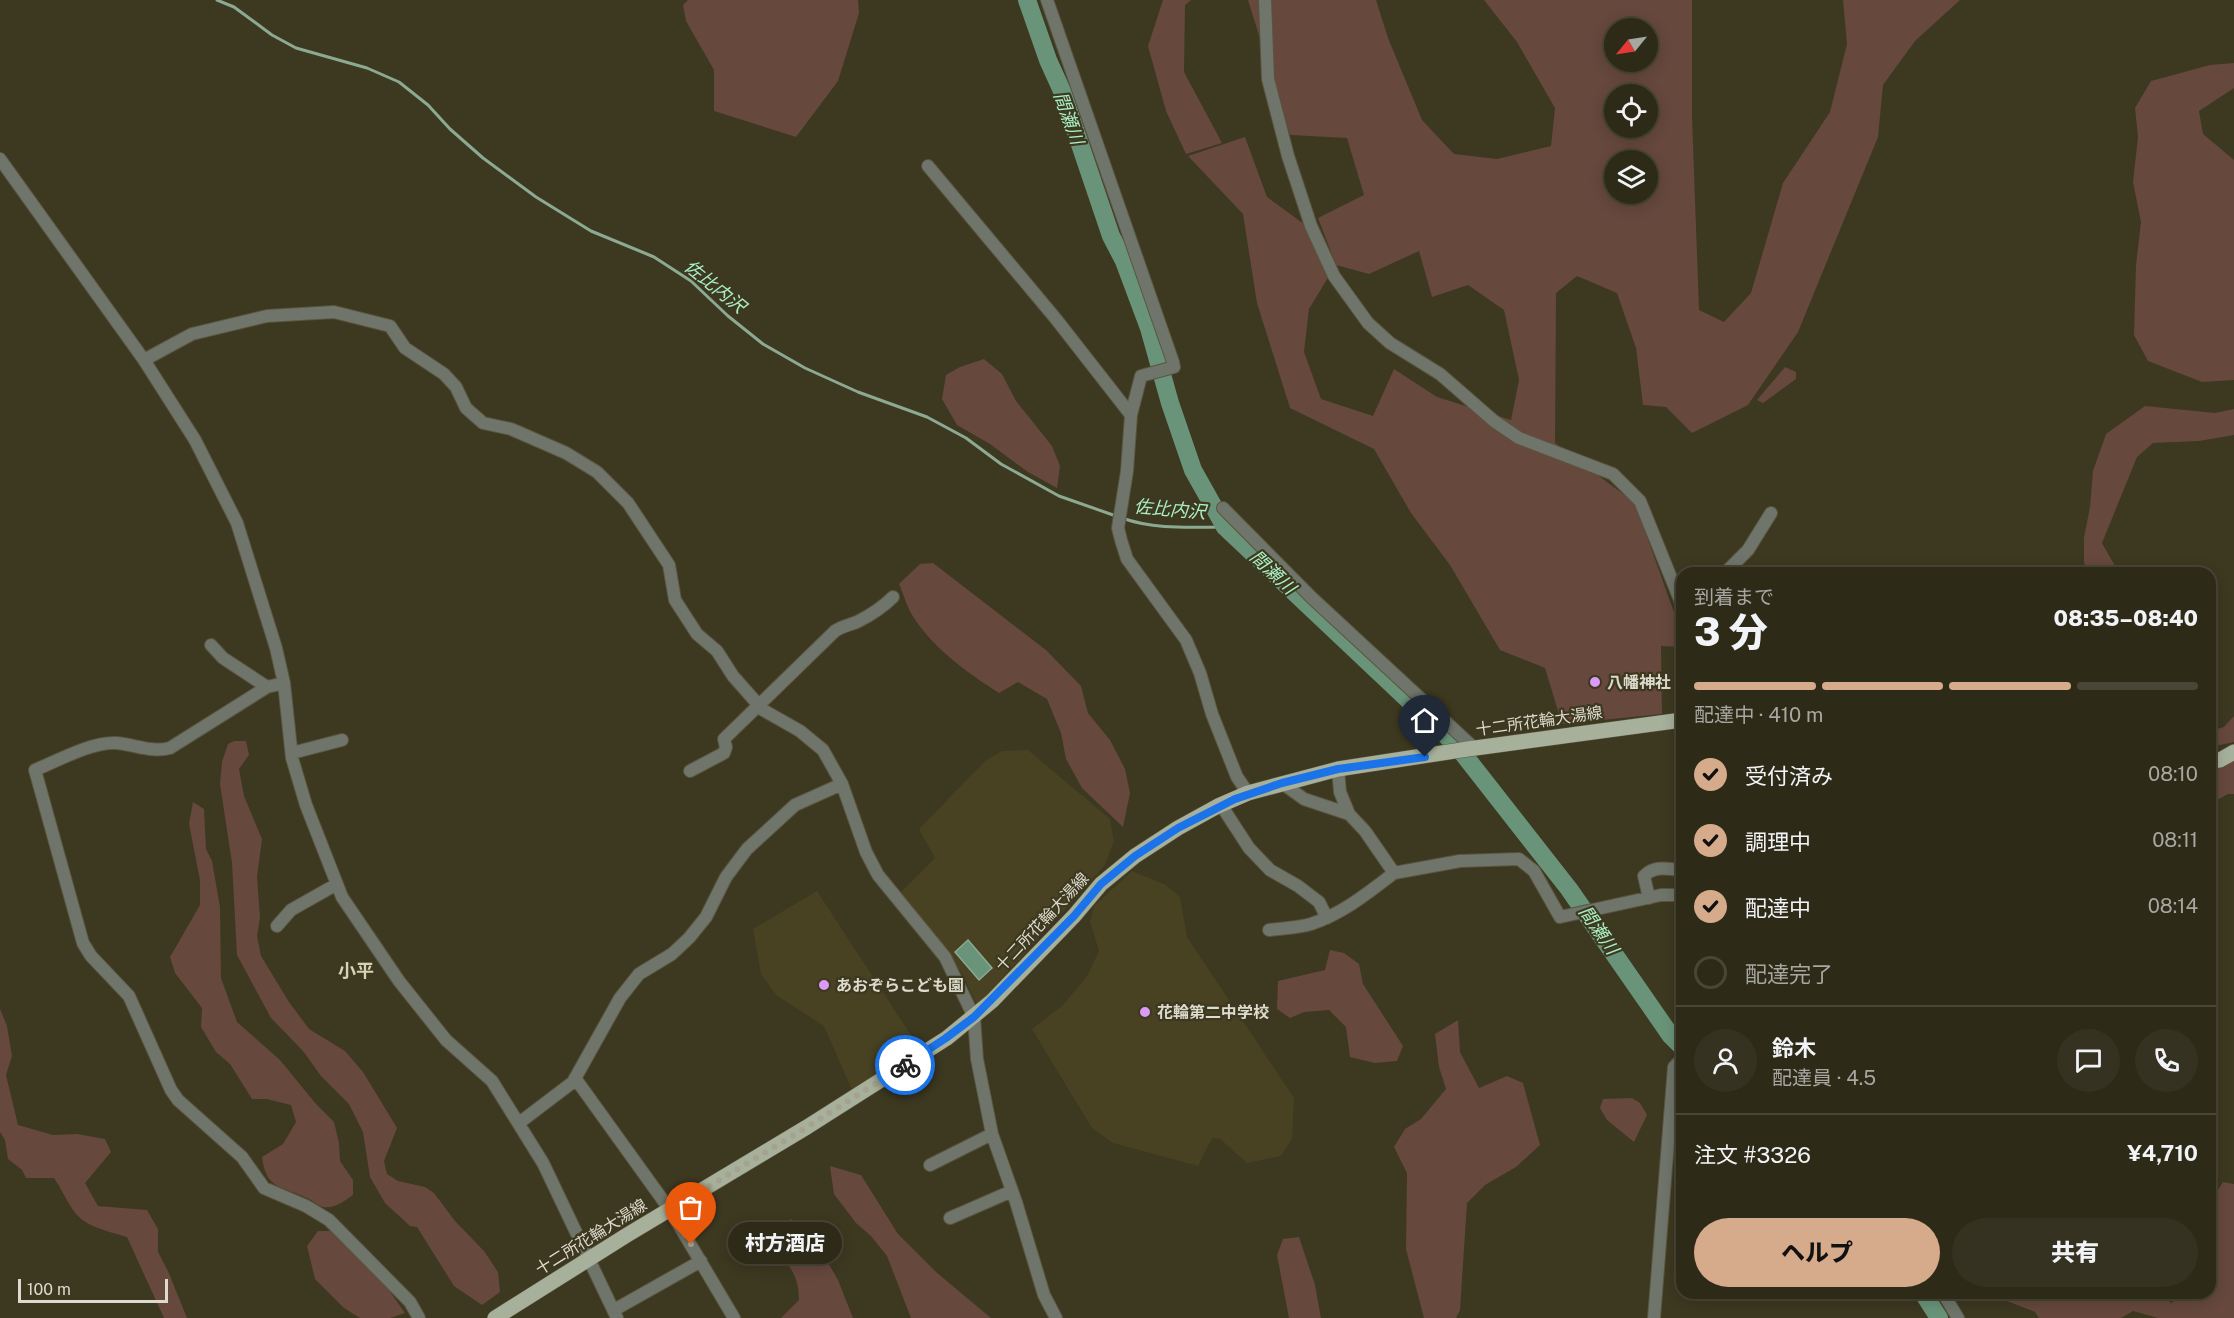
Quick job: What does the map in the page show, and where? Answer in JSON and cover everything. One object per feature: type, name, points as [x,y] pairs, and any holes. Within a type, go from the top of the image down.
[{"type":"main road","name":"十二所花輪大湯線","points":[[495,1318],[807,1127],[946,1038],[974,1017],[1036,955],[1101,884],[1144,850],[1178,828],[1221,805],[1248,793],[1338,769],[1471,748],[1676,721]]},
{"type":"main road","points":[[2216,760],[2234,752]]},
{"type":"street","points":[[1047,0],[1169,346],[1174,367],[1141,376],[1131,415],[1127,471],[1118,528],[1127,559],[1186,640],[1237,777],[1248,793]]},
{"type":"street","points":[[1265,0],[1268,79],[1288,156],[1311,226],[1334,276],[1368,323],[1382,337],[1440,374],[1494,422],[1519,438],[1613,474],[1625,484],[1640,501],[1676,587]]},
{"type":"street","points":[[0,159],[144,360],[195,440],[237,523],[276,648],[284,683],[292,753],[306,805],[342,897],[399,981],[446,1040],[492,1081],[543,1163],[615,1314],[701,1261]]},
{"type":"street","points":[[928,166],[1056,319],[1131,415]]},
{"type":"street","points":[[144,360],[192,334],[267,315],[334,312],[390,326],[405,348],[444,374],[456,387],[466,408],[483,423],[511,429],[566,453],[597,472],[628,503],[669,565],[675,600],[697,634],[717,651],[733,676],[762,710],[800,731],[823,750],[842,784],[866,852],[878,875],[945,957],[974,1017],[977,1059],[992,1134],[1044,1295],[1056,1318]]},
{"type":"street","points":[[1223,508],[1311,597],[1471,748]]},
{"type":"street","points":[[1731,567],[1748,550],[1771,513]]},
{"type":"street","points":[[690,771],[724,753],[726,747],[724,739],[835,631],[882,608],[893,597]]},
{"type":"street","points":[[211,645],[224,658],[267,687]]},
{"type":"street","points":[[284,683],[267,687],[185,741],[170,748],[159,751],[113,743],[85,750],[34,770],[83,943],[91,956],[129,996],[171,1090],[178,1100],[242,1157],[264,1188],[306,1206],[329,1220],[410,1302],[419,1318]]},
{"type":"street","points":[[292,753],[342,740]]},
{"type":"street","points":[[1338,769],[1340,792],[1349,814],[1365,831],[1394,873]]},
{"type":"street","points":[[1282,783],[1304,800],[1349,814]]},
{"type":"street","points":[[519,1123],[575,1078],[620,998],[639,974],[672,954],[689,938],[706,917],[726,877],[747,849],[795,805],[842,784]]},
{"type":"street","points":[[1221,805],[1249,848],[1270,870],[1298,886],[1319,902],[1328,918]]},
{"type":"street","points":[[1269,930],[1309,925],[1328,918],[1362,897],[1394,873],[1460,861],[1519,859],[1534,871],[1560,917],[1649,898],[1676,896]]},
{"type":"street","points":[[1649,898],[1644,876],[1657,868],[1676,870]]},
{"type":"street","points":[[278,926],[291,910],[338,884]]},
{"type":"street","points":[[575,1078],[670,1210],[734,1318]]},
{"type":"street","points":[[1654,1318],[1676,1084]]},
{"type":"street","points":[[930,1165],[992,1134]]},
{"type":"street","points":[[950,1218],[1012,1191]]},
{"type":"street","points":[[1947,1299],[1958,1318]]},
{"type":"shaded area","points":[[688,0],[858,0],[859,13],[838,81],[796,137],[714,111],[714,70],[686,21],[683,5]]},
{"type":"shaded area","points":[[1163,0],[1191,0],[1185,5],[1184,72],[1222,143],[1186,154],[1166,111],[1148,46]]},
{"type":"shaded area","points":[[1248,0],[1376,0],[1388,38],[1422,120],[1454,154],[1497,159],[1551,146],[1555,108],[1517,42],[1484,0],[1692,0],[1692,117],[1699,310],[1724,322],[1751,293],[1783,183],[1830,112],[1847,44],[1843,0],[1960,0],[1915,41],[1883,85],[1878,137],[1798,332],[1748,405],[1692,433],[1666,407],[1643,405],[1636,348],[1617,293],[1577,276],[1556,293],[1555,443],[1635,503],[1676,618],[1676,647],[1661,646],[1662,714],[1562,724],[1545,668],[1500,650],[1450,565],[1411,513],[1374,449],[1290,408],[1257,303],[1243,214],[1188,156],[1245,137],[1267,197],[1304,224],[1329,276],[1309,309],[1304,352],[1321,399],[1373,416],[1394,369],[1437,397],[1511,420],[1519,380],[1504,310],[1468,285],[1432,297],[1419,251],[1369,274],[1336,265],[1318,218],[1364,195],[1347,138],[1290,135]]},
{"type":"shaded area","points":[[2234,63],[2234,88],[2199,111],[2203,134],[2234,160],[2234,380],[2202,382],[2148,361],[2134,335],[2136,265],[2141,222],[2133,182],[2138,137],[2135,108],[2151,81],[2210,65]]},
{"type":"shaded area","points":[[984,359],[1002,374],[1016,401],[1052,446],[1060,466],[1057,488],[1028,472],[990,444],[957,425],[942,399],[946,375],[960,367]]},
{"type":"shaded area","points":[[1785,367],[1796,372],[1796,379],[1763,403],[1757,400]]},
{"type":"shaded area","points":[[2145,406],[2215,413],[2234,409],[2234,435],[2199,441],[2153,443],[2137,457],[2102,543],[2116,567],[2085,567],[2084,538],[2090,507],[2093,471],[2106,434]]},
{"type":"shaded area","points":[[933,563],[1046,650],[1081,686],[1088,713],[1110,740],[1125,769],[1130,793],[1123,827],[1082,788],[1066,759],[1061,733],[1047,699],[1018,682],[999,693],[942,651],[922,630],[907,606],[899,584],[920,564]]},
{"type":"shaded area","points":[[2234,716],[2234,742],[2216,746],[2216,729],[2224,727]]},
{"type":"shaded area","points":[[234,741],[246,741],[249,755],[239,769],[244,796],[262,839],[257,877],[260,918],[257,936],[261,956],[289,1002],[309,1029],[345,1051],[363,1072],[397,1128],[384,1161],[387,1174],[398,1181],[425,1187],[434,1193],[455,1221],[484,1251],[498,1272],[500,1292],[482,1305],[454,1286],[417,1227],[410,1226],[385,1203],[370,1177],[363,1132],[349,1104],[321,1076],[303,1051],[271,1018],[237,955],[232,863],[220,784],[222,762],[228,744]]},
{"type":"shaded area","points":[[1028,750],[1110,819],[1114,842],[1104,866],[987,995],[976,1004],[962,973],[899,894],[935,858],[919,829],[985,761],[1002,751]]},
{"type":"shaded area","points":[[2234,759],[2234,794],[2228,794],[2216,801],[2216,768]]},
{"type":"shaded area","points":[[193,802],[204,809],[206,849],[212,861],[220,907],[221,978],[237,1022],[280,1060],[334,1122],[340,1161],[353,1180],[353,1195],[335,1206],[321,1206],[277,1185],[267,1176],[262,1157],[283,1144],[296,1122],[291,1105],[267,1099],[252,1099],[230,1064],[216,1052],[201,1027],[202,1008],[175,973],[170,957],[200,905],[200,880],[189,824]]},
{"type":"shaded area","name":"花輪第二中学校","points":[[1132,871],[1166,885],[1180,897],[1187,937],[1294,1098],[1292,1139],[1281,1156],[1247,1163],[1220,1139],[1212,1138],[1198,1166],[1113,1143],[1092,1128],[1032,1029],[1063,1005],[1087,976],[1099,951],[1090,922],[1094,906]]},
{"type":"shaded area","name":"あおぞらこども園","points":[[817,891],[918,1046],[852,1090],[824,1026],[776,995],[761,974],[753,929]]},
{"type":"shaded area","points":[[968,940],[992,968],[979,980],[955,952]]},
{"type":"shaded area","points":[[1330,950],[1344,953],[1359,964],[1363,984],[1403,1046],[1397,1061],[1375,1063],[1350,1057],[1346,1027],[1329,1010],[1304,1012],[1290,1018],[1277,1009],[1278,981],[1325,970]]},
{"type":"shaded area","points":[[0,1009],[7,1026],[12,1056],[6,1075],[18,1125],[53,1135],[77,1134],[105,1139],[111,1152],[85,1183],[98,1206],[147,1210],[158,1229],[158,1252],[187,1318],[164,1318],[127,1237],[83,1221],[73,1210],[54,1178],[26,1178],[22,1170],[8,1159],[5,1140],[0,1132]]},
{"type":"shaded area","points":[[1458,1020],[1460,1052],[1479,1088],[1507,1076],[1523,1083],[1540,1145],[1516,1167],[1485,1185],[1467,1203],[1460,1310],[1456,1318],[1424,1318],[1406,1249],[1407,1173],[1394,1147],[1405,1129],[1421,1119],[1446,1089],[1439,1067],[1435,1034]]},
{"type":"shaded area","points":[[1632,1098],[1640,1103],[1647,1115],[1634,1142],[1607,1120],[1600,1108],[1603,1099]]},
{"type":"shaded area","points":[[830,1166],[861,1175],[898,1234],[936,1272],[991,1318],[911,1318],[887,1256],[871,1236],[856,1223],[834,1194]]},
{"type":"shaded area","points":[[2223,1182],[2234,1184],[2234,1318],[2158,1318],[2133,1311],[2121,1318],[2039,1318],[2035,1312],[2002,1299],[2167,1299],[2171,1303],[2177,1299],[2216,1299],[2216,1193]]},
{"type":"shaded area","points":[[791,1219],[811,1233],[838,1280],[853,1318],[781,1318],[799,1300],[799,1291],[795,1277],[778,1247],[773,1228]]},
{"type":"shaded area","points":[[318,1231],[332,1231],[379,1276],[405,1313],[390,1318],[360,1318],[344,1308],[315,1279],[307,1246]]},
{"type":"shaded area","points":[[1299,1237],[1315,1285],[1321,1318],[1289,1318],[1277,1255],[1283,1239]]},
{"type":"waterway","name":"佐比内沢","points":[[217,0],[234,7],[272,35],[296,48],[367,68],[399,82],[428,105],[450,129],[483,158],[536,197],[591,231],[654,257],[691,281],[728,316],[763,344],[805,368],[858,392],[927,417],[966,438],[1001,464],[1059,496],[1116,516]]},
{"type":"waterway","name":"間瀬川","points":[[1027,0],[1048,60],[1062,91],[1111,236],[1124,261],[1149,328],[1170,403],[1193,470],[1225,527],[1457,746],[1569,889],[1676,1041]]},
{"type":"waterway","name":"佐比内沢","points":[[1122,518],[1160,526],[1225,527]]},
{"type":"waterway","name":"間瀬川","points":[[1927,1299],[1939,1318]]},
{"type":"way so far","points":[[691,1244],[670,1210],[905,1065]]},
{"type":"place","name":"八幡神社","points":[[1595,682]]},
{"type":"place","name":"あおぞらこども園","points":[[824,985]]},
{"type":"place","name":"花輪第二中学校","points":[[1145,1012]]},
{"type":"place","name":"村方酒店","points":[[691,1244]]},
{"type":"district","name":"小平","points":[[356,970]]},
{"type":"route","points":[[905,1065],[974,1017],[1074,916],[1101,884],[1135,856],[1178,828],[1248,793],[1282,783],[1338,769],[1425,757]]}]
